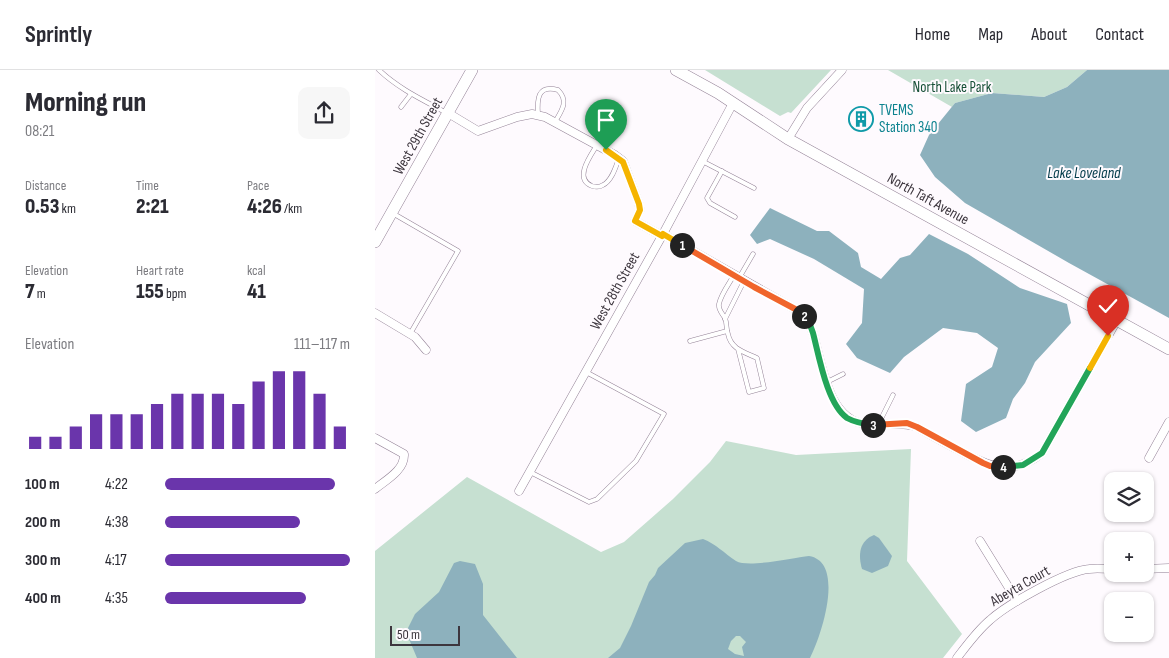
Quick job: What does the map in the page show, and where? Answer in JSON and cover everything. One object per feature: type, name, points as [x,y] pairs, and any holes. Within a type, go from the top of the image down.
[{"type":"main road","name":"West 29th Street","points":[[375,242],[472,70]]},
{"type":"main road","name":"North Taft Avenue","points":[[676,70],[733,103],[788,139],[1169,349]]},
{"type":"street","points":[[788,139],[807,108],[842,70]]},
{"type":"street","name":"West 28th Street","points":[[519,491],[662,235],[733,103]]},
{"type":"street","points":[[447,113],[478,131],[517,117],[532,114],[538,115],[555,122],[619,158],[623,162],[639,204],[640,210],[635,221],[797,310],[806,319],[813,333],[833,402],[846,417],[861,424],[907,423],[990,466],[1007,468],[1029,462],[1042,453],[1048,446],[1117,320]]},
{"type":"street","points":[[375,313],[410,334],[426,350]]},
{"type":"street","points":[[1149,458],[1169,422]]},
{"type":"street","points":[[375,438],[404,454],[405,460],[402,466],[375,489]]},
{"type":"street","points":[[980,541],[1017,601]]},
{"type":"street","points":[[1154,569],[1169,568]]},
{"type":"street","name":"Abeyta Court","points":[[957,658],[982,626],[1017,601],[1050,583],[1078,571],[1104,569]]},
{"type":"lane","points":[[379,70],[392,82],[447,113]]},
{"type":"lane","points":[[538,115],[537,98],[541,92],[546,89],[557,90],[565,100],[555,122]]},
{"type":"lane","points":[[401,107],[411,94]]},
{"type":"lane","points":[[597,145],[584,170],[585,181],[589,184],[597,187],[603,186],[608,181],[619,158]]},
{"type":"lane","points":[[702,161],[754,188]]},
{"type":"lane","points":[[722,171],[707,198],[710,203],[735,217]]},
{"type":"lane","points":[[392,212],[458,251],[410,334]]},
{"type":"lane","points":[[738,349],[749,392],[764,388],[757,358],[731,344],[725,319],[719,310],[719,304],[739,278],[753,254]]},
{"type":"lane","points":[[725,319],[739,278]]},
{"type":"lane","points":[[690,341],[727,331]]},
{"type":"lane","points":[[530,472],[589,502],[597,499],[637,461],[664,414],[586,372]]},
{"type":"lane","points":[[827,382],[843,374]]},
{"type":"lane","points":[[878,424],[893,395]]},
{"type":"green space","points":[[705,70],[831,70],[791,113],[788,112],[780,116]]},
{"type":"green space","name":"North Lake Park","points":[[888,70],[1087,70],[1067,87],[1044,97],[992,93],[955,103],[952,107]]},
{"type":"green space","points":[[726,441],[796,455],[911,449],[907,561],[962,634],[943,658],[375,658],[375,551],[467,477],[601,552],[624,542],[673,499],[710,462]]},
{"type":"water","name":"Lake Loveland","points":[[1087,70],[1169,70],[1169,318],[965,203],[935,177],[920,155],[929,135],[955,103],[992,93],[1044,97],[1067,87]]},
{"type":"water","points":[[770,208],[817,231],[829,231],[858,253],[861,267],[881,279],[900,258],[910,255],[929,234],[968,254],[1020,288],[1067,304],[1071,323],[1035,362],[1025,383],[1013,399],[1006,418],[976,432],[961,421],[966,384],[992,367],[998,348],[977,333],[943,328],[904,357],[890,373],[857,358],[846,344],[862,323],[864,289],[814,259],[770,239],[757,244],[750,235]]},
{"type":"water","points":[[874,535],[879,538],[892,556],[888,566],[872,573],[862,569],[860,554],[865,541]]},
{"type":"water","points":[[703,539],[742,563],[760,563],[809,556],[820,561],[826,572],[828,585],[827,601],[820,634],[810,658],[608,658],[620,648],[649,582],[658,568],[685,543]],"holes":[[[736,636],[740,636],[746,642],[742,647],[744,656],[735,654],[728,649],[731,641]]]},
{"type":"water","points":[[460,561],[475,564],[483,584],[483,615],[517,658],[417,658],[406,632],[415,614],[439,592],[454,563]]},
{"type":"place","name":"TVEMS Station 340","points":[[861,119]]},
{"type":"route","points":[[606,150],[623,162],[639,204],[640,210],[635,221],[662,236],[663,234],[801,312],[809,322],[813,333],[833,402],[846,417],[861,424],[907,423],[990,466],[1007,468],[1023,465],[1036,458],[1048,446],[1108,336]]}]
